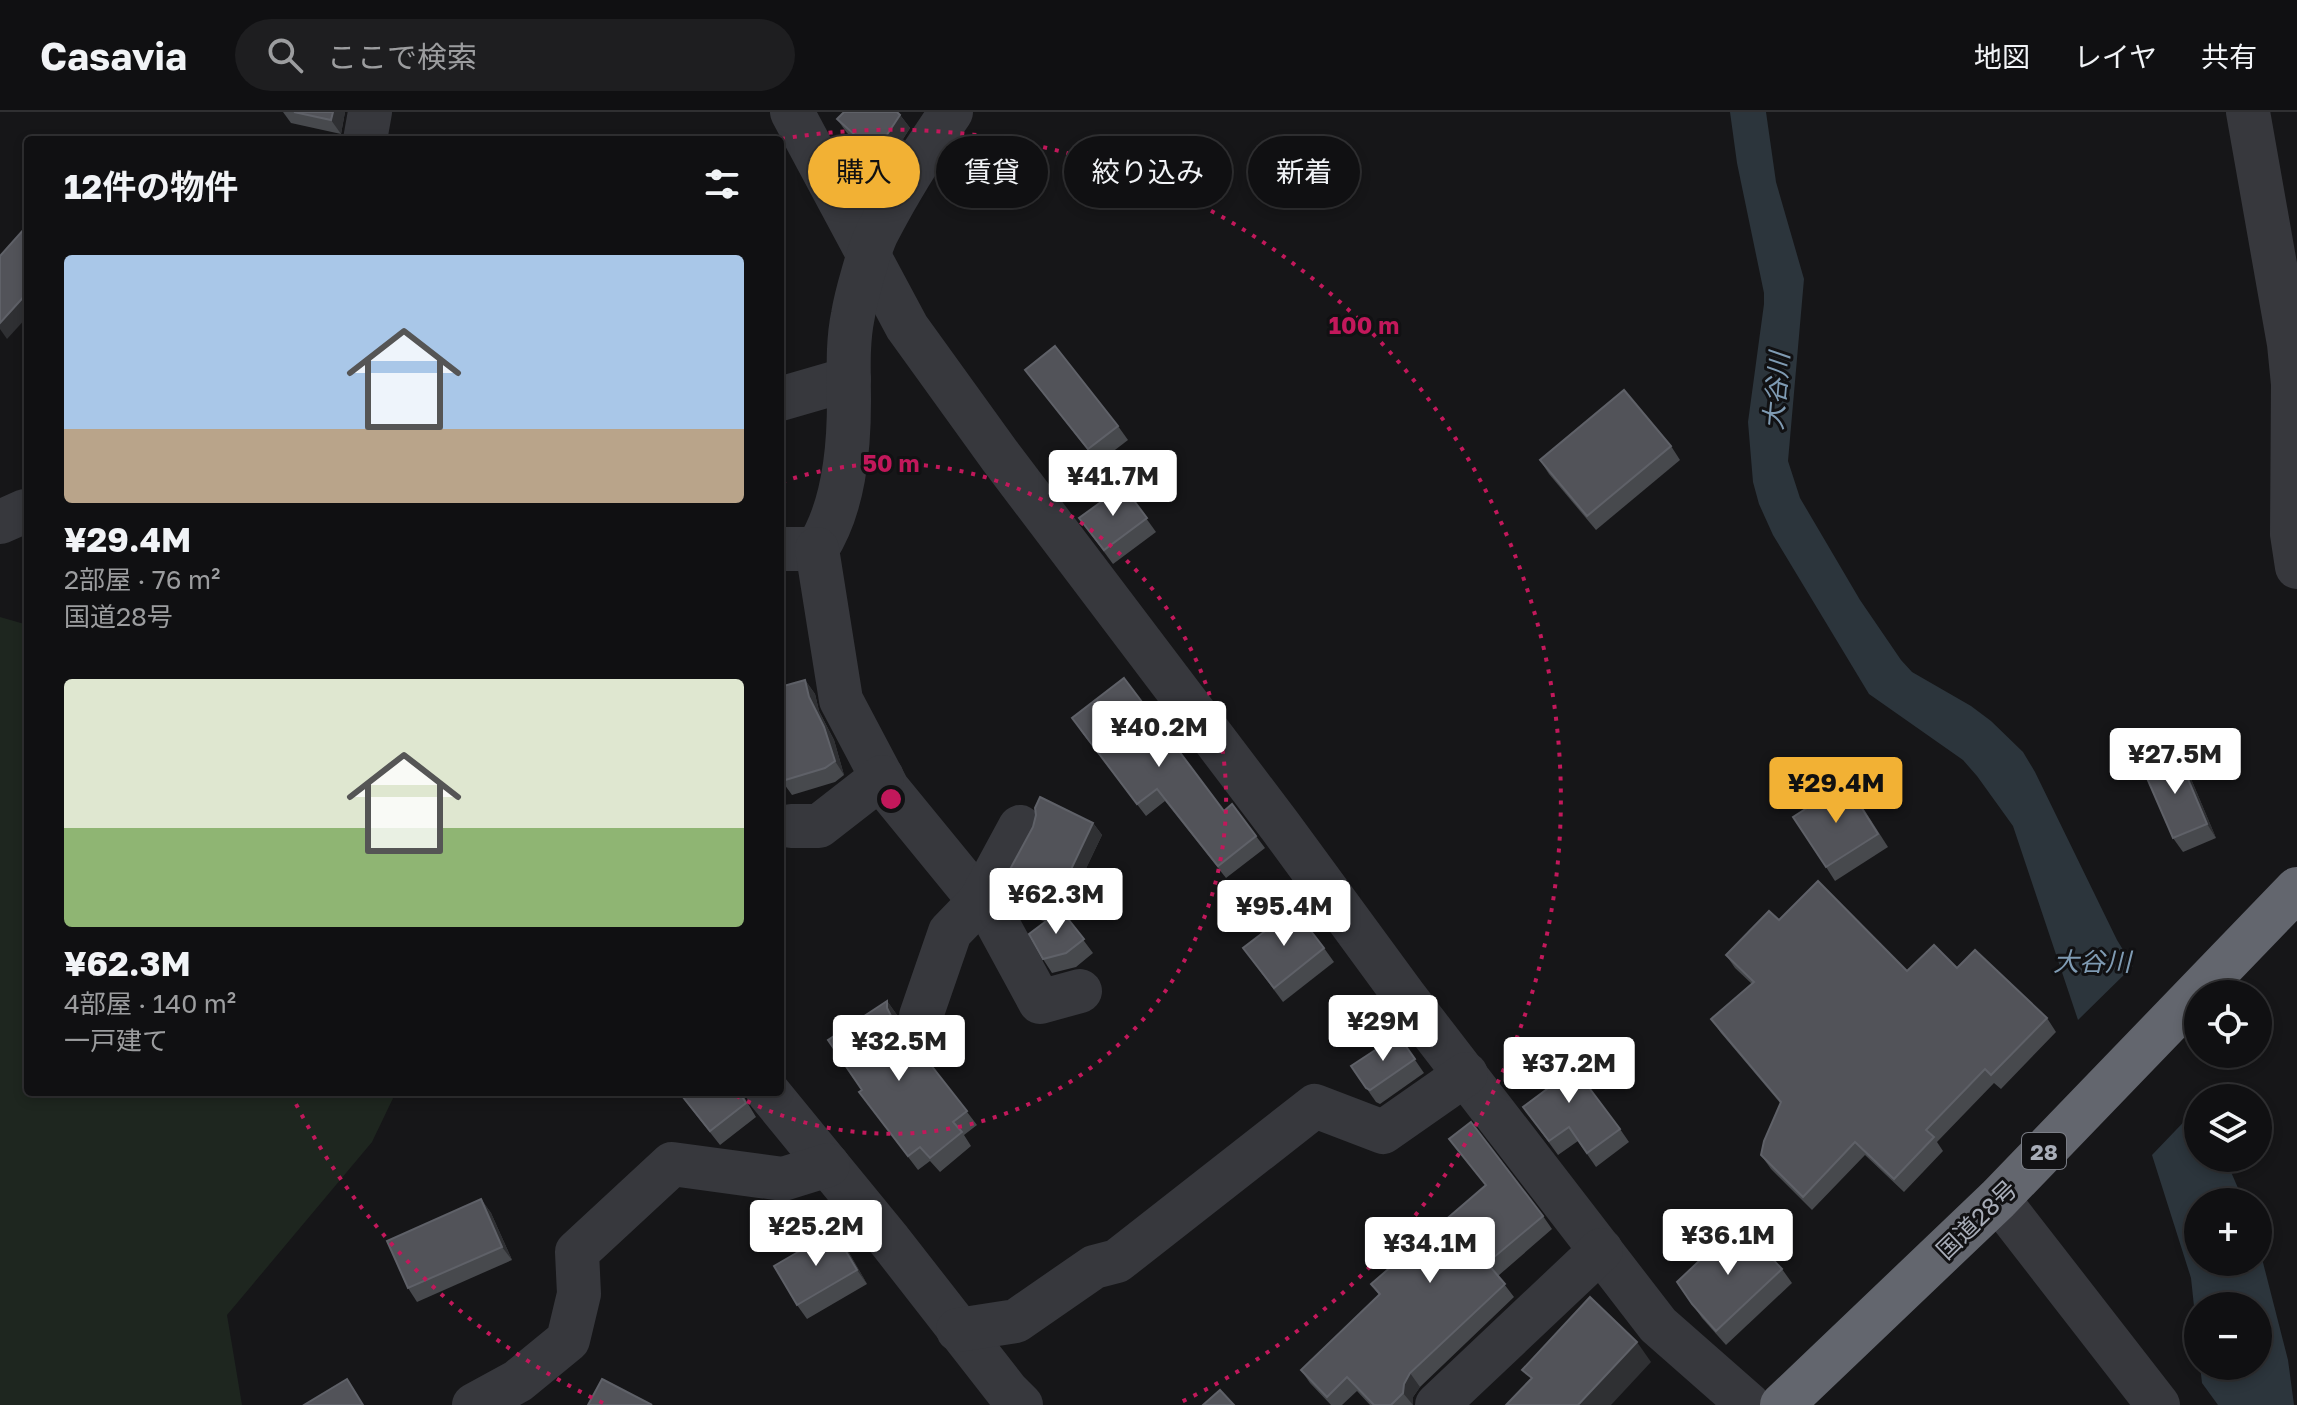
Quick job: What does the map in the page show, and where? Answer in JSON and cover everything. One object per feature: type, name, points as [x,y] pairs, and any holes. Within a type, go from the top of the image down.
[{"type":"highway","name":"国道28号","points":[[1782,1405],[1998,1199],[2297,889]]},
{"type":"street","points":[[366,136],[370,112]]},
{"type":"street","points":[[792,112],[907,327],[991,443],[1658,1325],[1749,1405]]},
{"type":"street","points":[[951,112],[876,236],[853,314],[847,454],[837,505],[828,533],[799,549],[841,700],[888,789],[996,921],[1040,1002],[1080,991]]},
{"type":"street","points":[[2248,112],[2289,344],[2293,384],[2292,534],[2297,567]]},
{"type":"street","points":[[784,398],[849,379]]},
{"type":"street","points":[[0,522],[24,511]]},
{"type":"street","points":[[791,826],[819,826],[882,777]]},
{"type":"street","points":[[921,1016],[950,932],[980,901],[1020,827]]},
{"type":"street","points":[[958,1330],[1016,1321],[1094,1267],[1117,1261],[1315,1106],[1383,1132],[1466,1074]]},
{"type":"street","points":[[771,1096],[958,1330],[1000,1400]]},
{"type":"street","points":[[474,1405],[518,1381],[568,1340],[579,1294],[577,1252],[672,1164],[783,1179],[828,1165]]},
{"type":"street","points":[[1998,1199],[2158,1405]]},
{"type":"street","points":[[1437,1405],[1601,1250]]},
{"type":"shaded area","points":[[0,617],[24,624],[24,1096],[394,1096],[372,1142],[227,1315],[242,1405],[0,1405]]},
{"type":"water","name":"大谷川","points":[[1730,112],[1766,112],[1776,182],[1804,279],[1788,461],[1800,498],[1860,600],[1901,660],[1912,672],[1991,721],[2023,752],[2035,772],[2117,940],[2133,966],[2078,1020],[2013,826],[1963,760],[1869,694],[1773,535],[1759,504],[1753,482],[1748,422],[1764,293],[1737,163]]},
{"type":"water","points":[[2184,1122],[2184,1172],[2231,1172],[2238,1188],[2184,1188],[2184,1256],[2152,1155]]},
{"type":"water","points":[[2266,1276],[2271,1292],[2192,1292],[2191,1278]]},
{"type":"water","points":[[2272,1298],[2288,1360],[2294,1405],[2218,1405],[2202,1380],[2272,1380]]},
{"type":"building","points":[[294,112],[333,112],[331,120]]},
{"type":"building","points":[[844,112],[897,112],[900,115],[886,136],[856,136],[837,119]]},
{"type":"building","points":[[24,229],[24,296],[0,323],[0,256]]},
{"type":"building","points":[[1055,346],[1118,426],[1088,449],[1025,370]]},
{"type":"building","points":[[1624,390],[1671,446],[1587,516],[1540,460]]},
{"type":"building","points":[[1123,486],[1147,518],[1104,550],[1079,518]]},
{"type":"building","points":[[1124,678],[1224,811],[1232,804],[1256,836],[1218,866],[1157,789],[1137,804],[1072,718]]},
{"type":"building","points":[[805,680],[835,761],[825,768],[784,780],[784,686]]},
{"type":"building","points":[[2177,753],[2207,824],[2173,838],[2143,769]]},
{"type":"building","points":[[1846,783],[1878,834],[1826,867],[1793,817]]},
{"type":"building","points":[[1040,797],[1093,823],[1049,916],[1009,897],[1001,886],[1033,827]]},
{"type":"building","points":[[1818,881],[1907,971],[1934,945],[1957,968],[1975,950],[2047,1018],[1991,1075],[1985,1069],[1926,1130],[1934,1137],[1894,1179],[1855,1142],[1803,1197],[1761,1155],[1781,1102],[1711,1019],[1754,982],[1726,955],[1769,911],[1779,920]]},
{"type":"building","points":[[1294,909],[1324,948],[1274,988],[1243,948]]},
{"type":"building","points":[[1061,910],[1084,939],[1066,953],[1043,959],[1029,934]]},
{"type":"building","points":[[887,1001],[892,1018],[909,1029],[905,1032],[967,1111],[953,1122],[962,1132],[930,1158],[920,1147],[908,1156],[859,1092],[862,1090],[828,1040]]},
{"type":"building","points":[[1398,1035],[1415,1059],[1370,1090],[1366,1088],[1351,1066]]},
{"type":"building","points":[[1560,1049],[1620,1129],[1587,1153],[1569,1127],[1549,1141],[1523,1107],[1547,1089],[1533,1071]]},
{"type":"building","points":[[682,1096],[742,1096],[746,1103],[710,1131]]},
{"type":"building","points":[[1471,1122],[1543,1216],[1487,1263],[1505,1284],[1410,1373],[1403,1393],[1391,1405],[1374,1405],[1347,1377],[1327,1397],[1301,1370],[1380,1294],[1371,1284],[1486,1185],[1449,1139]]},
{"type":"building","points":[[481,1199],[502,1247],[408,1288],[387,1241]]},
{"type":"building","points":[[1739,1223],[1782,1269],[1716,1331],[1677,1282]]},
{"type":"building","points":[[834,1231],[857,1270],[797,1305],[774,1266]]},
{"type":"building","points":[[1590,1297],[1637,1342],[1578,1405],[1506,1405],[1532,1378],[1522,1370]]},
{"type":"building","points":[[347,1379],[363,1405],[304,1405]]},
{"type":"building","points":[[602,1379],[652,1405],[588,1405]]},
{"type":"building","points":[[1220,1390],[1234,1405],[1203,1405]]}]
